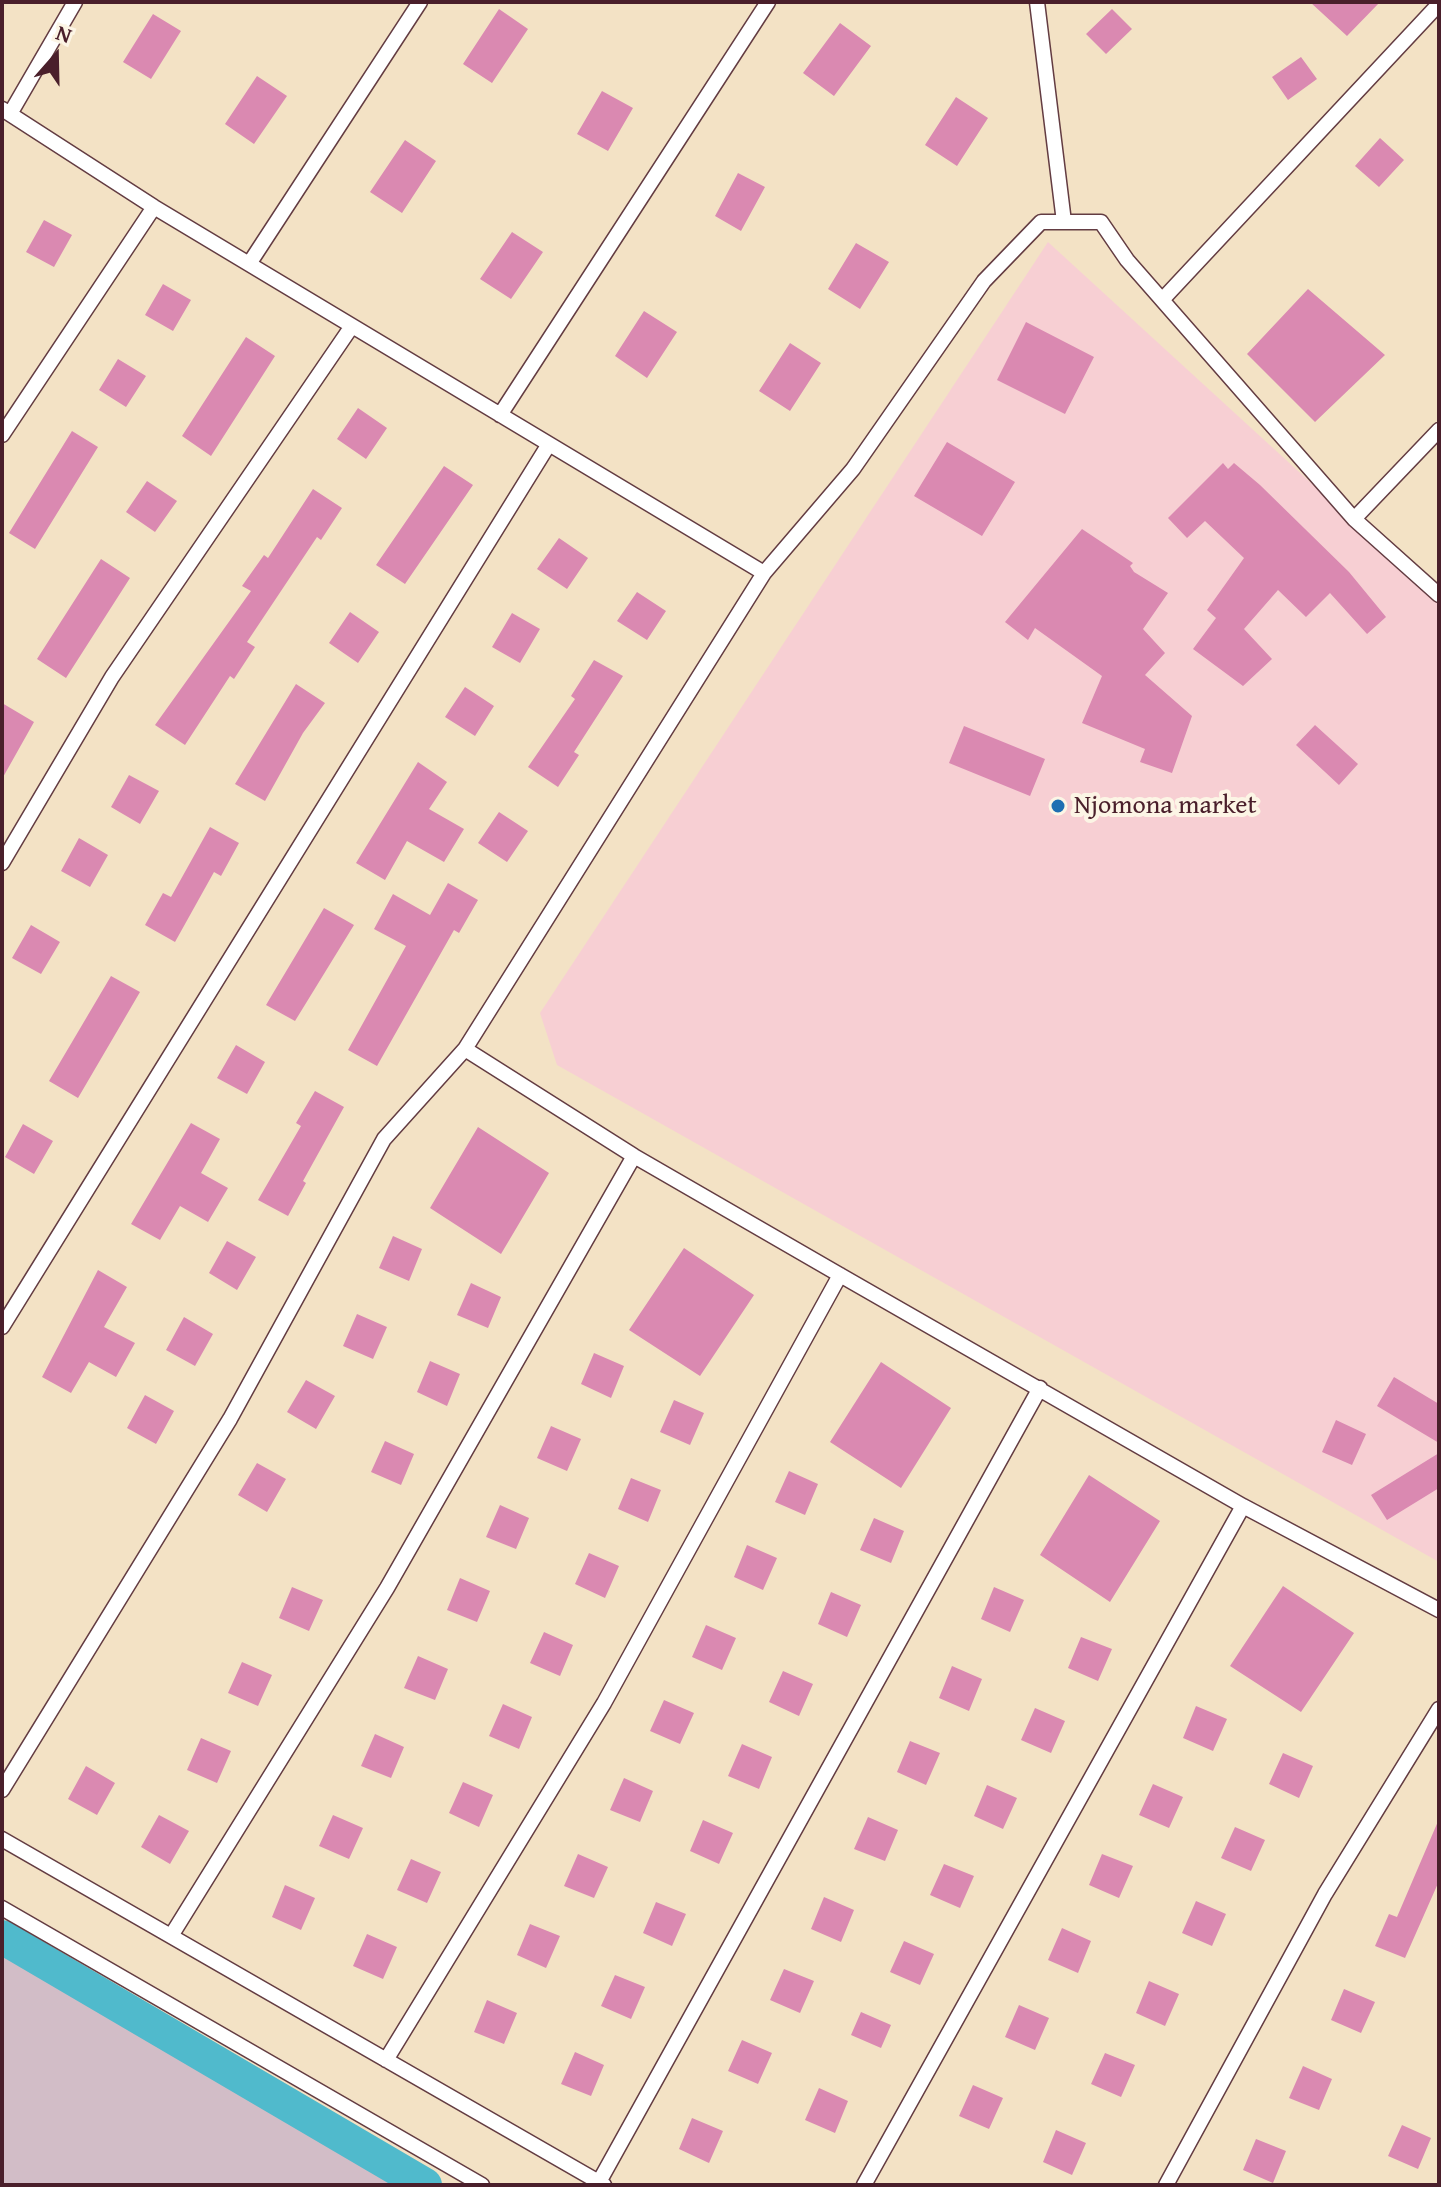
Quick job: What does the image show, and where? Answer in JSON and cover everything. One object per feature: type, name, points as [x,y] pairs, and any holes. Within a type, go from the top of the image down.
[{"type":"lane","points":[[75,2],[6,112],[154,207],[764,573]]},
{"type":"lane","points":[[249,264],[420,2]]},
{"type":"lane","points":[[500,415],[768,2]]},
{"type":"lane","points":[[1037,2],[1064,222]]},
{"type":"lane","points":[[1163,299],[1439,4]]},
{"type":"lane","points":[[2,435],[154,207]]},
{"type":"lane","points":[[2,1790],[230,1419],[384,1139],[465,1049],[764,573],[853,469],[984,281],[1041,222],[1101,222],[1127,260],[1354,519],[1439,595]]},
{"type":"lane","points":[[2,863],[112,677],[352,326]]},
{"type":"lane","points":[[1354,519],[1439,430]]},
{"type":"lane","points":[[2,1327],[549,444]]},
{"type":"lane","points":[[465,1049],[634,1156],[840,1275],[1243,1506],[1439,1610]]},
{"type":"lane","points":[[171,1936],[387,1588],[634,1156]]},
{"type":"lane","points":[[386,2060],[604,1703],[840,1275]]},
{"type":"lane","points":[[2,1839],[602,2183],[1040,1388]]},
{"type":"lane","points":[[864,2185],[1243,1506]]},
{"type":"lane","points":[[1166,2185],[1325,1894],[1439,1709]]},
{"type":"lane","points":[[2,1908],[482,2185]]},
{"type":"shaded area","name":"Njomona market","points":[[1048,242],[1439,600],[1439,1562],[557,1065],[540,1013]]},
{"type":"shaded area","points":[[2,1951],[414,2185],[2,2185]]},
{"type":"building","points":[[1310,2],[1380,2],[1347,36]]},
{"type":"building","points":[[499,9],[528,29],[492,83],[463,64]]},
{"type":"building","points":[[1112,9],[1132,29],[1106,54],[1086,34]]},
{"type":"building","points":[[153,14],[181,31],[151,79],[123,62]]},
{"type":"building","points":[[840,23],[871,46],[834,96],[803,73]]},
{"type":"building","points":[[1301,57],[1317,79],[1288,100],[1272,77]]},
{"type":"building","points":[[257,76],[287,96],[254,144],[225,124]]},
{"type":"building","points":[[602,91],[633,108],[608,151],[577,134]]},
{"type":"building","points":[[956,97],[988,118],[957,166],[925,145]]},
{"type":"building","points":[[1380,138],[1404,160],[1379,187],[1355,166]]},
{"type":"building","points":[[405,140],[436,161],[402,213],[370,192]]},
{"type":"building","points":[[738,173],[765,187],[741,231],[715,216]]},
{"type":"building","points":[[44,220],[72,235],[54,267],[26,252]]},
{"type":"building","points":[[512,232],[543,252],[511,299],[480,279]]},
{"type":"building","points":[[856,243],[889,262],[860,309],[828,289]]},
{"type":"building","points":[[163,284],[191,300],[173,331],[145,315]]},
{"type":"building","points":[[1308,289],[1385,355],[1315,422],[1247,354]]},
{"type":"building","points":[[644,311],[677,332],[647,378],[615,356]]},
{"type":"building","points":[[1026,322],[1094,357],[1065,414],[997,380]]},
{"type":"building","points":[[246,337],[275,356],[211,456],[182,436]]},
{"type":"building","points":[[790,343],[821,363],[790,411],[759,391]]},
{"type":"building","points":[[118,359],[146,376],[126,407],[99,390]]},
{"type":"building","points":[[358,408],[387,428],[366,459],[337,439]]},
{"type":"building","points":[[72,431],[98,447],[35,549],[9,533]]},
{"type":"building","points":[[947,442],[1015,482],[982,536],[914,496]]},
{"type":"building","points":[[1223,463],[1228,469],[1234,463],[1260,485],[1349,572],[1386,617],[1367,634],[1330,593],[1306,617],[1278,590],[1244,629],[1272,659],[1243,686],[1193,649],[1216,618],[1207,610],[1244,558],[1205,521],[1187,538],[1168,518]]},
{"type":"building","points":[[444,466],[473,485],[405,584],[376,565]]},
{"type":"building","points":[[147,481],[177,501],[155,532],[126,512]]},
{"type":"building","points":[[313,489],[342,508],[321,540],[317,537],[247,642],[255,647],[234,679],[230,676],[185,745],[155,725],[251,591],[242,586],[264,555],[268,558]]},
{"type":"building","points":[[1082,529],[1133,563],[1130,566],[1134,572],[1168,593],[1143,629],[1165,653],[1145,675],[1192,716],[1172,773],[1140,762],[1145,749],[1082,723],[1102,676],[1035,628],[1028,640],[1005,622]]},
{"type":"building","points":[[559,538],[588,558],[567,589],[537,569]]},
{"type":"building","points":[[101,559],[130,578],[66,678],[37,659]]},
{"type":"building","points":[[637,592],[666,611],[647,640],[617,621]]},
{"type":"building","points":[[350,612],[379,632],[358,663],[329,643]]},
{"type":"building","points":[[512,613],[540,629],[520,663],[492,647]]},
{"type":"building","points":[[594,660],[623,676],[574,752],[579,755],[558,787],[528,767],[575,699],[571,696]]},
{"type":"building","points":[[296,684],[325,703],[303,733],[265,801],[235,784]]},
{"type":"building","points":[[465,687],[494,706],[475,736],[445,717]]},
{"type":"building","points":[[2,703],[34,722],[2,779]]},
{"type":"building","points":[[1315,725],[1358,764],[1339,785],[1296,745]]},
{"type":"building","points":[[964,726],[1045,759],[1030,796],[949,763]]},
{"type":"building","points":[[418,762],[447,782],[429,809],[464,829],[444,862],[407,841],[385,880],[356,863]]},
{"type":"building","points":[[129,775],[159,791],[140,824],[111,807]]},
{"type":"building","points":[[499,812],[528,831],[507,862],[478,843]]},
{"type":"building","points":[[210,827],[239,843],[221,876],[214,872],[175,942],[145,925],[163,893],[171,897]]},
{"type":"building","points":[[79,838],[108,855],[90,887],[61,871]]},
{"type":"building","points":[[448,883],[478,900],[459,933],[454,930],[377,1066],[348,1050],[406,946],[374,929],[393,894],[430,915]]},
{"type":"building","points":[[324,908],[354,925],[295,1021],[266,1005]]},
{"type":"building","points":[[31,925],[60,942],[41,974],[12,958]]},
{"type":"building","points":[[111,976],[140,992],[78,1098],[49,1081]]},
{"type":"building","points":[[236,1045],[265,1062],[247,1094],[217,1078]]},
{"type":"building","points":[[315,1091],[344,1107],[303,1181],[306,1183],[288,1216],[258,1200],[301,1126],[296,1123]]},
{"type":"building","points":[[191,1123],[220,1139],[201,1173],[228,1188],[208,1222],[180,1206],[160,1240],[131,1224]]},
{"type":"building","points":[[23,1124],[53,1141],[34,1174],[5,1157]]},
{"type":"building","points":[[478,1127],[549,1173],[501,1254],[430,1208]]},
{"type":"building","points":[[393,1236],[422,1249],[409,1281],[379,1268]]},
{"type":"building","points":[[227,1241],[256,1257],[237,1290],[209,1273]]},
{"type":"building","points":[[684,1248],[754,1295],[700,1376],[629,1330]]},
{"type":"building","points":[[98,1270],[127,1287],[104,1327],[135,1343],[116,1377],[89,1362],[71,1393],[42,1377]]},
{"type":"building","points":[[471,1283],[501,1297],[488,1328],[457,1315]]},
{"type":"building","points":[[357,1314],[387,1327],[373,1359],[343,1346]]},
{"type":"building","points":[[184,1317],[213,1334],[195,1366],[166,1350]]},
{"type":"building","points":[[594,1353],[624,1366],[611,1398],[581,1384]]},
{"type":"building","points":[[430,1361],[460,1374],[447,1406],[417,1392]]},
{"type":"building","points":[[881,1362],[951,1408],[901,1488],[830,1442]]},
{"type":"building","points":[[1394,1377],[1439,1404],[1439,1443],[1377,1406]]},
{"type":"building","points":[[306,1380],[335,1396],[316,1429],[287,1412]]},
{"type":"building","points":[[145,1395],[174,1411],[156,1444],[127,1428]]},
{"type":"building","points":[[674,1400],[704,1413],[690,1445],[660,1432]]},
{"type":"building","points":[[1336,1420],[1366,1434],[1352,1465],[1322,1452]]},
{"type":"building","points":[[551,1426],[581,1439],[567,1471],[537,1458]]},
{"type":"building","points":[[385,1441],[414,1454],[401,1485],[371,1472]]},
{"type":"building","points":[[1439,1453],[1439,1488],[1387,1520],[1371,1495]]},
{"type":"building","points":[[257,1463],[286,1479],[267,1512],[238,1495]]},
{"type":"building","points":[[789,1471],[818,1484],[805,1515],[775,1502]]},
{"type":"building","points":[[1089,1475],[1160,1521],[1110,1602],[1040,1555]]},
{"type":"building","points":[[631,1478],[661,1490],[648,1522],[618,1509]]},
{"type":"building","points":[[500,1505],[529,1518],[516,1549],[486,1537]]},
{"type":"building","points":[[874,1518],[904,1531],[891,1563],[860,1550]]},
{"type":"building","points":[[747,1545],[777,1558],[763,1590],[734,1577]]},
{"type":"building","points":[[589,1553],[619,1566],[605,1598],[575,1584]]},
{"type":"building","points":[[460,1578],[490,1591],[477,1622],[447,1610]]},
{"type":"building","points":[[1283,1586],[1354,1633],[1301,1712],[1230,1666]]},
{"type":"building","points":[[292,1587],[323,1600],[309,1631],[279,1618]]},
{"type":"building","points":[[994,1587],[1024,1600],[1010,1632],[981,1619]]},
{"type":"building","points":[[831,1592],[861,1605],[847,1637],[818,1624]]},
{"type":"building","points":[[706,1625],[736,1638],[722,1670],[692,1657]]},
{"type":"building","points":[[544,1632],[573,1645],[560,1676],[530,1663]]},
{"type":"building","points":[[1081,1637],[1112,1649],[1098,1681],[1068,1668]]},
{"type":"building","points":[[418,1656],[448,1669],[435,1700],[404,1688]]},
{"type":"building","points":[[242,1662],[272,1675],[258,1706],[228,1693]]},
{"type":"building","points":[[952,1666],[982,1679],[969,1711],[939,1698]]},
{"type":"building","points":[[783,1671],[813,1684],[799,1716],[769,1702]]},
{"type":"building","points":[[664,1700],[694,1713],[680,1744],[650,1731]]},
{"type":"building","points":[[503,1704],[532,1717],[519,1749],[489,1736]]},
{"type":"building","points":[[1196,1706],[1227,1719],[1213,1751],[1183,1738]]},
{"type":"building","points":[[1035,1708],[1065,1721],[1051,1753],[1021,1740]]},
{"type":"building","points":[[375,1734],[404,1747],[391,1778],[361,1766]]},
{"type":"building","points":[[201,1738],[231,1751],[217,1783],[187,1770]]},
{"type":"building","points":[[910,1741],[940,1753],[926,1785],[897,1772]]},
{"type":"building","points":[[742,1744],[772,1757],[759,1789],[728,1776]]},
{"type":"building","points":[[1283,1753],[1313,1766],[1299,1798],[1269,1784]]},
{"type":"building","points":[[86,1766],[115,1783],[97,1815],[68,1799]]},
{"type":"building","points":[[624,1778],[653,1791],[640,1822],[610,1810]]},
{"type":"building","points":[[463,1782],[493,1795],[479,1827],[449,1813]]},
{"type":"building","points":[[1153,1784],[1183,1797],[1169,1828],[1139,1815]]},
{"type":"building","points":[[987,1785],[1017,1798],[1003,1829],[974,1816]]},
{"type":"building","points":[[159,1815],[189,1831],[170,1864],[141,1847]]},
{"type":"building","points":[[333,1815],[363,1828],[349,1859],[319,1846]]},
{"type":"building","points":[[868,1817],[898,1830],[885,1861],[854,1849]]},
{"type":"building","points":[[1439,1819],[1439,1881],[1405,1958],[1375,1946],[1389,1914],[1397,1917]]},
{"type":"building","points":[[703,1820],[733,1833],[719,1864],[690,1851]]},
{"type":"building","points":[[1235,1827],[1265,1840],[1251,1871],[1221,1858]]},
{"type":"building","points":[[578,1854],[608,1867],[594,1898],[564,1886]]},
{"type":"building","points":[[1102,1854],[1133,1866],[1119,1898],[1089,1885]]},
{"type":"building","points":[[411,1859],[441,1872],[427,1903],[397,1890]]},
{"type":"building","points":[[944,1864],[974,1876],[960,1908],[930,1895]]},
{"type":"building","points":[[285,1885],[315,1898],[301,1930],[272,1917]]},
{"type":"building","points":[[824,1897],[854,1910],[841,1942],[811,1929]]},
{"type":"building","points":[[1196,1901],[1226,1914],[1212,1946],[1182,1933]]},
{"type":"building","points":[[656,1902],[686,1914],[672,1946],[643,1933]]},
{"type":"building","points":[[530,1924],[560,1936],[546,1968],[517,1955]]},
{"type":"building","points":[[1062,1928],[1091,1941],[1078,1973],[1048,1960]]},
{"type":"building","points":[[367,1934],[397,1947],[383,1979],[353,1966]]},
{"type":"building","points":[[904,1941],[934,1954],[920,1985],[890,1972]]},
{"type":"building","points":[[784,1969],[814,1981],[800,2013],[770,2000]]},
{"type":"building","points":[[615,1975],[645,1987],[631,2019],[601,2006]]},
{"type":"building","points":[[1149,1981],[1179,1994],[1165,2026],[1136,2013]]},
{"type":"building","points":[[1344,1989],[1375,2002],[1361,2033],[1331,2020]]},
{"type":"building","points":[[487,2000],[517,2013],[504,2044],[474,2032]]},
{"type":"building","points":[[1019,2005],[1049,2018],[1035,2050],[1005,2037]]},
{"type":"building","points":[[861,2012],[891,2025],[881,2048],[851,2035]]},
{"type":"building","points":[[742,2040],[772,2053],[758,2084],[728,2071]]},
{"type":"building","points":[[575,2052],[604,2065],[591,2096],[561,2084]]},
{"type":"building","points":[[1105,2053],[1135,2065],[1121,2097],[1091,2084]]},
{"type":"building","points":[[1303,2066],[1332,2079],[1319,2110],[1289,2098]]},
{"type":"building","points":[[973,2085],[1003,2098],[989,2129],[959,2116]]},
{"type":"building","points":[[819,2088],[848,2101],[835,2133],[805,2120]]},
{"type":"building","points":[[692,2118],[723,2131],[709,2163],[679,2149]]},
{"type":"building","points":[[1402,2125],[1431,2138],[1418,2169],[1388,2156]]},
{"type":"building","points":[[1056,2130],[1086,2143],[1072,2175],[1043,2162]]},
{"type":"building","points":[[1256,2139],[1286,2151],[1273,2183],[1243,2170]]},
{"type":"waterway","points":[[2,1937],[425,2185]]},
{"type":"place","name":"Njomona market","points":[[1058,806]]}]
